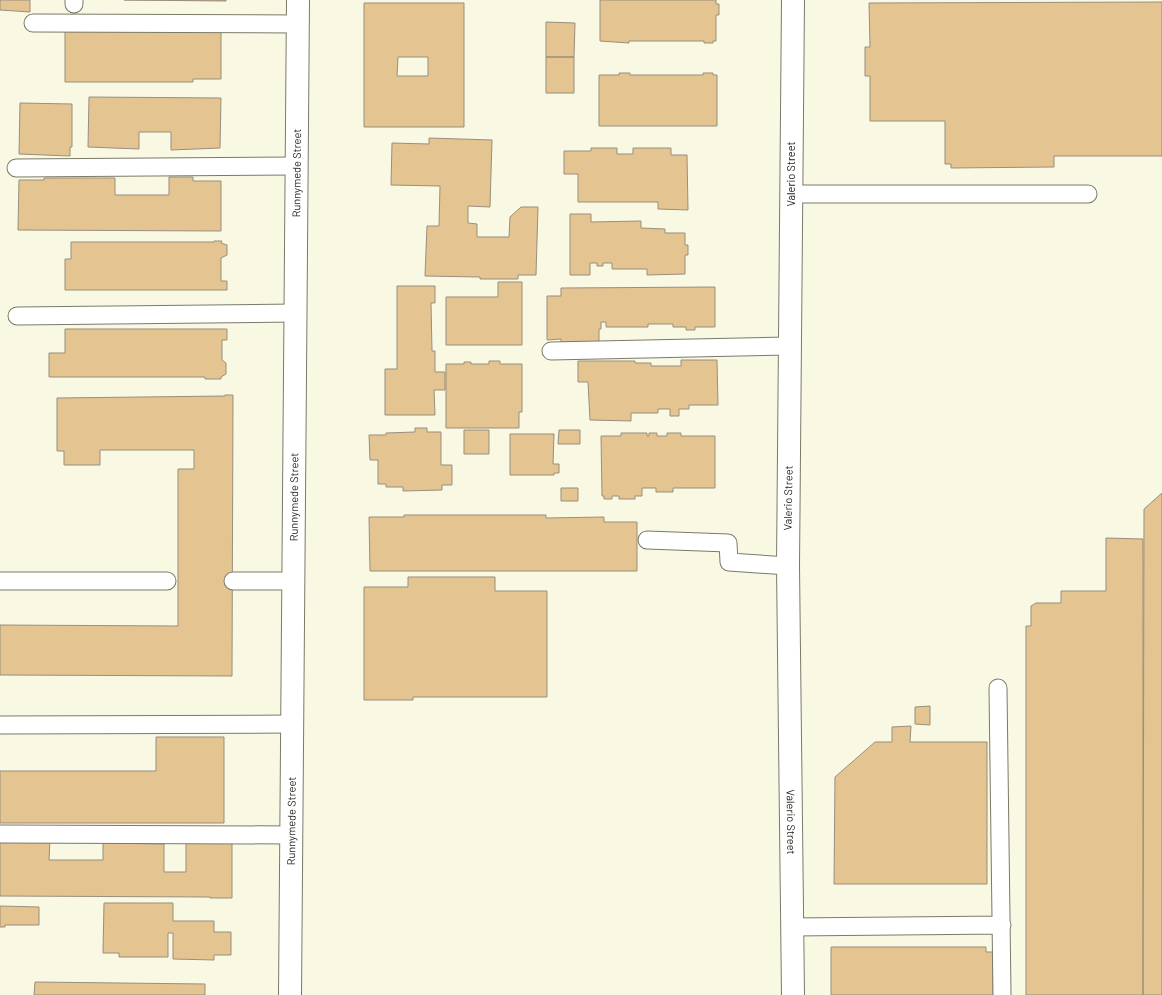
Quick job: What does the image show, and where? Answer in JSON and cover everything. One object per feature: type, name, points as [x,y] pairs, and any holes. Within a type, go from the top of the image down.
[{"type":"street","name":"Runnymede Street","points":[[290,995],[298,0]]},
{"type":"street","name":"Valerio Street","points":[[793,0],[788,566],[793,995]]},
{"type":"lane","points":[[33,23],[298,24]]},
{"type":"lane","points":[[16,168],[297,166]]},
{"type":"lane","points":[[791,194],[1088,194]]},
{"type":"lane","points":[[17,316],[296,313]]},
{"type":"lane","points":[[551,351],[790,346]]},
{"type":"lane","points":[[647,540],[728,544],[729,562],[788,566]]},
{"type":"lane","points":[[0,581],[167,581]]},
{"type":"lane","points":[[233,581],[294,581]]},
{"type":"lane","points":[[998,688],[1002,995]]},
{"type":"lane","points":[[0,726],[293,724]]},
{"type":"lane","points":[[0,834],[292,835]]},
{"type":"lane","points":[[792,927],[1002,925]]},
{"type":"building","points":[[0,0],[30,0],[30,12],[0,10]]},
{"type":"building","points":[[124,0],[226,0],[226,1]]},
{"type":"building","points":[[600,0],[716,0],[716,4],[719,4],[719,15],[716,15],[716,41],[713,41],[713,43],[704,43],[704,41],[629,41],[629,43],[600,41]]},
{"type":"building","points":[[1162,2],[1162,156],[1054,156],[1054,167],[951,168],[951,164],[945,164],[945,121],[870,121],[870,76],[865,76],[865,47],[870,47],[869,3]]},
{"type":"building","points":[[364,3],[464,3],[464,127],[364,127]],"holes":[[[398,57],[428,57],[428,76],[397,76]]]},
{"type":"building","points":[[546,22],[575,23],[574,57],[546,57]]},
{"type":"building","points":[[65,30],[221,30],[221,79],[193,79],[193,82],[65,82]]},
{"type":"building","points":[[546,57],[574,57],[574,93],[546,93]]},
{"type":"building","points":[[619,73],[630,73],[630,75],[703,75],[703,73],[713,73],[713,75],[717,75],[717,126],[599,126],[599,75],[619,75]]},
{"type":"building","points":[[89,97],[221,98],[220,148],[171,150],[171,132],[139,132],[139,149],[88,147]]},
{"type":"building","points":[[20,103],[72,104],[72,147],[70,147],[70,156],[19,154]]},
{"type":"building","points":[[429,138],[492,140],[490,207],[468,206],[468,223],[477,224],[477,237],[509,237],[510,217],[521,207],[538,207],[536,275],[518,275],[518,279],[480,279],[480,277],[425,276],[427,226],[439,226],[440,186],[391,185],[392,143],[429,144]]},
{"type":"building","points":[[591,148],[617,148],[617,154],[633,154],[633,148],[671,148],[671,155],[687,155],[688,210],[658,209],[658,202],[578,202],[578,174],[564,174],[564,151],[591,151]]},
{"type":"building","points":[[169,177],[193,177],[193,181],[221,181],[221,231],[18,230],[19,180],[44,180],[44,178],[115,178],[115,195],[169,195]]},
{"type":"building","points":[[570,214],[591,214],[591,222],[641,221],[641,228],[665,229],[665,233],[685,233],[685,245],[688,245],[688,255],[685,255],[685,274],[647,275],[647,269],[612,269],[612,263],[603,263],[603,266],[597,266],[597,263],[590,263],[590,275],[570,275]]},
{"type":"building","points":[[222,241],[221,243],[227,245],[227,255],[221,258],[221,281],[227,281],[227,290],[65,290],[65,259],[71,259],[71,242]]},
{"type":"building","points":[[498,282],[522,282],[522,345],[446,345],[446,297],[498,297]]},
{"type":"building","points":[[397,286],[435,286],[435,303],[431,303],[432,351],[435,351],[435,372],[445,372],[445,390],[434,390],[435,415],[385,415],[385,369],[397,369]]},
{"type":"building","points":[[715,287],[715,327],[695,327],[695,330],[686,330],[686,327],[673,327],[673,324],[648,324],[648,327],[606,327],[606,322],[601,322],[601,329],[599,329],[599,343],[561,343],[561,339],[547,340],[547,296],[561,296],[561,288]]},
{"type":"building","points":[[65,329],[227,329],[227,340],[222,340],[222,360],[226,363],[226,374],[221,377],[221,379],[205,379],[205,377],[49,377],[49,353],[65,353]]},
{"type":"building","points":[[681,360],[717,360],[718,405],[689,405],[689,409],[679,409],[679,416],[670,416],[670,409],[658,409],[658,413],[631,413],[631,421],[590,420],[588,382],[578,382],[578,361],[635,361],[635,363],[651,363],[651,366],[681,366]]},
{"type":"building","points":[[489,361],[500,361],[500,364],[522,364],[522,412],[519,412],[519,428],[446,428],[446,364],[464,364],[464,362],[471,362],[471,364],[489,364]]},
{"type":"building","points":[[233,395],[232,676],[0,675],[0,625],[178,626],[178,469],[194,469],[194,450],[100,450],[100,465],[64,465],[64,451],[57,451],[57,398]]},
{"type":"building","points":[[415,428],[427,428],[427,432],[441,432],[441,465],[452,465],[452,485],[442,485],[442,490],[403,491],[403,487],[386,487],[386,484],[378,484],[378,460],[370,460],[369,435],[415,432]]},
{"type":"building","points":[[464,430],[489,430],[489,454],[464,454]]},
{"type":"building","points":[[559,430],[580,430],[580,444],[558,444]]},
{"type":"building","points":[[621,433],[647,433],[647,436],[649,436],[649,433],[657,433],[657,436],[667,436],[667,433],[681,433],[681,436],[715,436],[715,488],[673,488],[673,492],[656,492],[656,488],[642,488],[642,496],[635,496],[635,499],[619,499],[619,496],[612,496],[612,499],[604,499],[604,496],[602,496],[601,436],[621,436]]},
{"type":"building","points":[[510,434],[554,434],[553,464],[559,464],[559,473],[554,473],[554,475],[510,475]]},
{"type":"building","points":[[561,488],[578,488],[578,501],[561,501]]},
{"type":"building","points":[[1162,493],[1162,995],[1143,995],[1144,509]]},
{"type":"building","points":[[404,515],[546,515],[546,518],[604,517],[604,522],[637,522],[637,571],[370,571],[369,517],[404,517]]},
{"type":"building","points":[[1106,538],[1143,539],[1143,995],[1026,995],[1026,626],[1031,626],[1031,606],[1036,603],[1061,603],[1061,591],[1106,591]]},
{"type":"building","points":[[408,577],[495,577],[495,591],[547,591],[547,697],[413,697],[413,700],[364,700],[364,587],[408,587]]},
{"type":"building","points":[[930,706],[930,725],[915,724],[915,707]]},
{"type":"building","points":[[911,726],[910,742],[987,742],[987,884],[834,884],[835,777],[875,742],[892,742],[892,727]]},
{"type":"building","points":[[156,737],[224,737],[224,823],[0,823],[0,771],[156,771]]},
{"type":"building","points":[[0,838],[50,839],[49,860],[103,860],[103,843],[164,844],[164,872],[186,872],[186,841],[232,842],[232,898],[0,896]]},
{"type":"building","points":[[104,903],[173,903],[173,921],[214,921],[214,932],[231,932],[231,955],[214,955],[214,960],[173,959],[173,933],[168,933],[168,957],[119,957],[119,953],[103,953]]},
{"type":"building","points":[[0,906],[39,907],[39,925],[5,925],[5,927],[0,927]]},
{"type":"building","points":[[831,947],[986,947],[986,952],[993,952],[993,995],[831,995]]},
{"type":"building","points":[[35,982],[205,984],[205,995],[34,995]]}]
